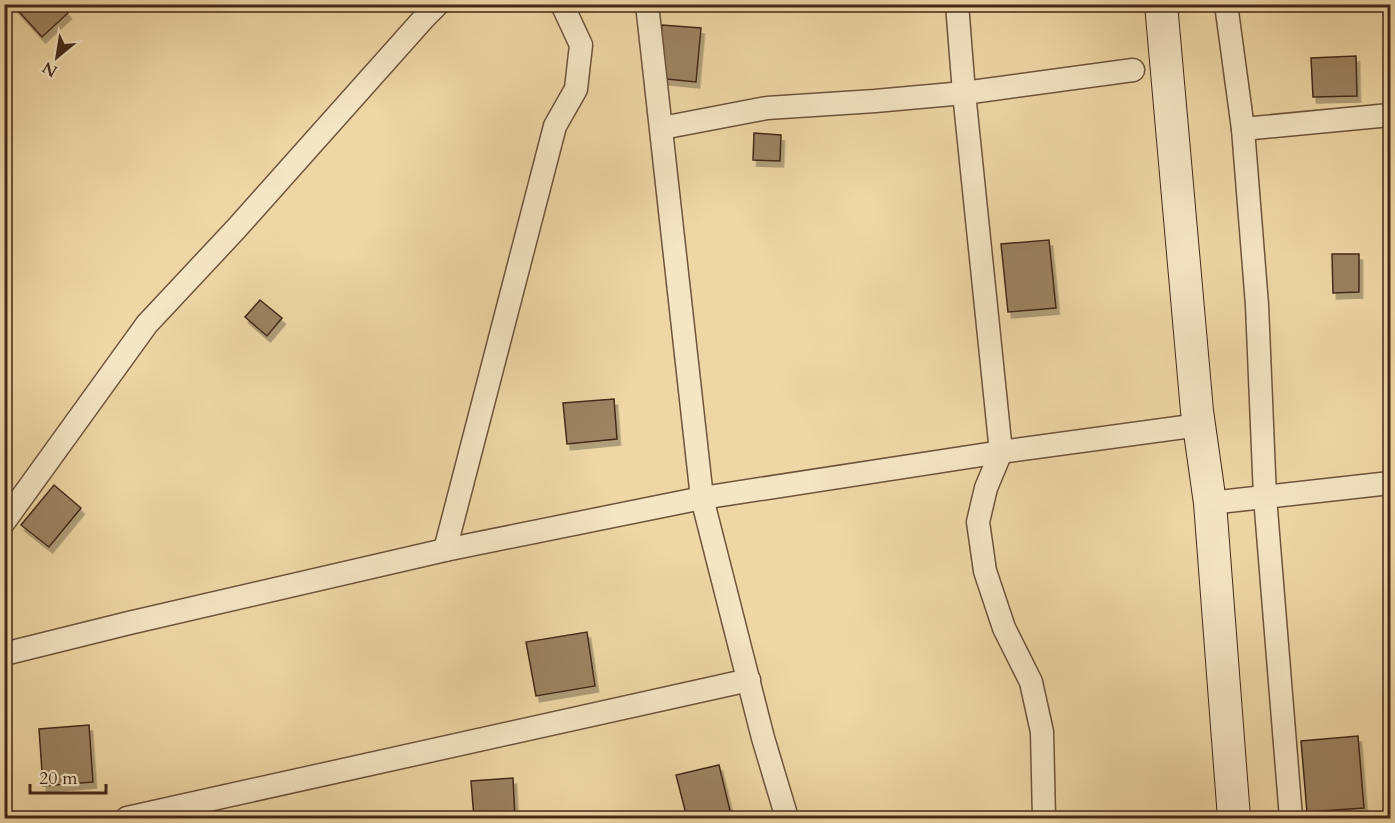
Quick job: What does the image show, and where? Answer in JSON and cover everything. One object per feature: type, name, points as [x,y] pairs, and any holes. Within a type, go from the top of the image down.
[{"type":"street","points":[[4,522],[147,324],[235,230],[438,4]]},
{"type":"street","points":[[445,550],[555,126],[576,89],[581,45],[562,4]]},
{"type":"street","points":[[647,4],[702,498],[763,738],[787,819]]},
{"type":"street","points":[[957,4],[1001,452],[986,488],[978,522],[985,572],[1004,628],[1031,682],[1041,732],[1044,819]]},
{"type":"street","points":[[1161,4],[1198,425],[1210,504],[1234,819]]},
{"type":"street","points":[[1226,4],[1243,129],[1257,306],[1265,497],[1292,819]]},
{"type":"street","points":[[662,128],[767,108],[964,93],[1133,70]]},
{"type":"street","points":[[1243,129],[1390,115]]},
{"type":"street","points":[[4,654],[445,550],[702,498],[1001,452],[1198,425]]},
{"type":"street","points":[[1210,504],[1390,483]]},
{"type":"street","points":[[127,819],[749,680]]},
{"type":"building","points":[[12,4],[61,4],[68,13],[42,37]]},
{"type":"building","points":[[662,25],[701,28],[696,82],[657,78]]},
{"type":"building","points":[[1356,56],[1357,96],[1313,97],[1311,58]]},
{"type":"building","points":[[754,133],[781,135],[780,161],[753,160]]},
{"type":"building","points":[[1049,240],[1056,308],[1008,312],[1001,244]]},
{"type":"building","points":[[1332,254],[1359,254],[1359,292],[1333,293]]},
{"type":"building","points":[[260,300],[282,318],[267,336],[245,317]]},
{"type":"building","points":[[614,399],[617,439],[567,444],[563,403]]},
{"type":"building","points":[[54,485],[81,508],[49,547],[21,525]]},
{"type":"building","points":[[587,632],[595,686],[536,696],[526,642]]},
{"type":"building","points":[[89,725],[93,782],[43,786],[39,729]]},
{"type":"building","points":[[1358,736],[1364,808],[1307,812],[1301,741]]},
{"type":"building","points":[[719,765],[731,815],[715,818],[687,818],[676,775]]},
{"type":"building","points":[[513,778],[515,818],[474,818],[471,781]]}]
